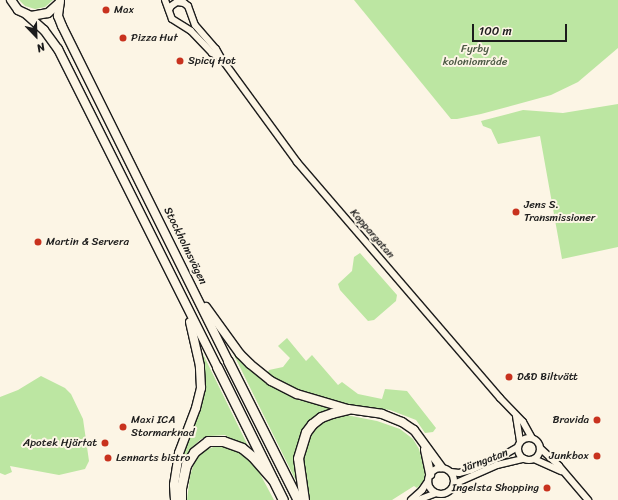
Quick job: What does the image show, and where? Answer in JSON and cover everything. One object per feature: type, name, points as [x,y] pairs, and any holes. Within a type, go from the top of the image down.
[{"type":"highway","points":[[11,0],[18,10],[26,14],[44,30],[58,49],[283,500]]},
{"type":"highway","points":[[26,14],[43,15],[53,10],[60,0]]},
{"type":"highway","name":"Stockholmsvägen","points":[[60,0],[58,16],[62,26],[298,500]]},
{"type":"highway","points":[[190,284],[226,336],[250,364],[271,381],[297,394],[348,409],[382,414],[402,422],[414,430],[441,467]]},
{"type":"highway","points":[[175,500],[174,485],[179,453],[196,408],[201,388],[200,366],[187,307]]},
{"type":"highway","points":[[304,500],[298,458],[306,432],[312,424],[322,417],[332,412],[348,409]]},
{"type":"highway","points":[[181,500],[182,482],[186,465],[194,452],[208,441],[223,441],[242,448],[252,456],[273,480]]},
{"type":"highway","points":[[423,443],[429,478]]},
{"type":"street","points":[[165,0],[172,19],[178,22],[185,21],[190,13],[186,4],[178,1],[173,4],[169,10]]},
{"type":"street","name":"Koppargatan","points":[[190,13],[195,24],[216,49],[297,162],[528,428],[532,438]]},
{"type":"street","name":"Koppargatan","points":[[178,22],[191,31],[212,53],[221,58]]},
{"type":"street","points":[[516,416],[519,444],[518,454],[524,459],[534,459],[563,472]]},
{"type":"street","points":[[519,444],[524,439],[532,438],[538,442],[540,448],[588,500]]},
{"type":"street","name":"Järngatan","points":[[451,472],[460,473],[471,470],[519,444]]},
{"type":"street","points":[[534,459],[539,453],[540,448]]},
{"type":"street","name":"Järngatan","points":[[454,484],[497,465],[524,459]]},
{"type":"street","points":[[411,500],[422,490],[433,470],[441,467],[451,472],[455,479],[454,484],[446,493],[436,493],[418,500]]},
{"type":"street","points":[[429,478],[430,488],[436,493]]},
{"type":"green space","points":[[19,0],[53,0],[45,7],[35,9],[25,6]]},
{"type":"green space","name":"Fyrby koloniområde","points":[[354,0],[618,0],[618,48],[578,82],[551,95],[481,114],[451,119]]},
{"type":"green space","points":[[618,104],[618,247],[562,259],[540,136],[498,144],[491,129],[483,126],[481,121],[523,110],[563,113]]},
{"type":"green space","points":[[360,253],[397,295],[396,301],[374,320],[368,321],[340,290],[338,284],[352,271],[354,257]]},
{"type":"green space","points":[[287,338],[306,361],[312,355],[338,385],[342,382],[358,394],[382,399],[385,389],[407,391],[436,428],[433,432],[425,433],[416,420],[390,410],[345,404],[295,390],[275,379],[267,374],[269,370],[283,367],[290,358],[278,346]]},
{"type":"green space","points":[[199,352],[202,352],[250,450],[225,435],[210,436],[201,439],[190,449],[186,456],[181,475],[178,474],[182,454],[199,409]]},
{"type":"green space","points":[[233,353],[248,369],[272,386],[298,400],[333,408],[303,431],[297,444],[295,460],[298,485]]},
{"type":"green space","points":[[41,376],[65,388],[71,394],[83,419],[89,461],[85,469],[59,475],[10,466],[12,472],[5,475],[0,473],[0,397],[18,390]]},
{"type":"green space","points":[[346,415],[377,421],[400,429],[413,439],[419,449],[425,472],[424,481],[417,488],[414,486],[392,500],[310,500],[304,475],[304,456],[308,440],[318,426],[332,417]]},
{"type":"green space","points":[[216,446],[232,449],[246,456],[259,472],[274,500],[187,500],[190,476],[195,460],[203,451]]},
{"type":"place","name":"Max","points":[[106,10]]},
{"type":"place","name":"Pizza Hut","points":[[123,38]]},
{"type":"place","name":"Spicy Hot","points":[[180,61]]},
{"type":"place","name":"Jens S. Transmissioner","points":[[516,212]]},
{"type":"place","name":"Martin & Servera","points":[[38,242]]},
{"type":"place","name":"D&D Biltvätt","points":[[509,377]]},
{"type":"place","name":"Bravida","points":[[597,420]]},
{"type":"place","name":"Maxi ICA Stormarknad","points":[[123,427]]},
{"type":"place","name":"Apotek Hjärtat","points":[[105,443]]},
{"type":"place","name":"Junkbox","points":[[597,456]]},
{"type":"place","name":"Lennarts bistro","points":[[108,458]]},
{"type":"place","name":"Ingelsta Shopping","points":[[547,488]]}]
